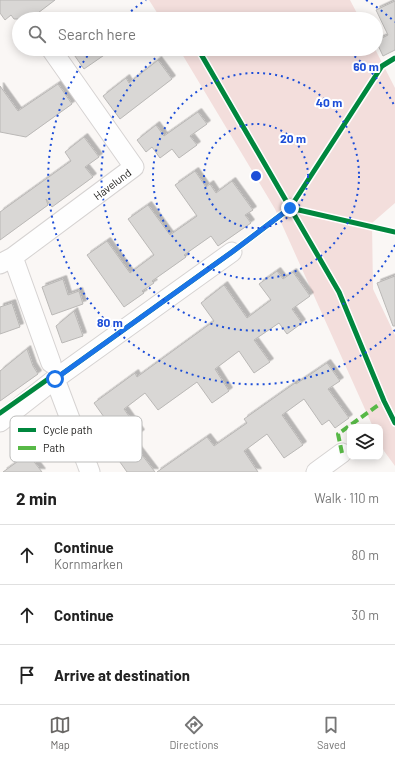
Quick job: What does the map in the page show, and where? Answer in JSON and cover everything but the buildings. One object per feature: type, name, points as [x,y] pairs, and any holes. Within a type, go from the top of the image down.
[{"type":"street","name":"Havelund","points":[[56,56],[134,167],[6,260],[53,371],[69,416]]},
{"type":"street","points":[[0,422],[53,371],[232,252]]},
{"type":"street","points":[[316,472],[342,453]]},
{"type":"street","name":"Havelund","points":[[86,462],[90,472]]},
{"type":"shaded area","points":[[149,0],[350,0],[356,12],[157,12]]},
{"type":"shaded area","points":[[183,56],[379,56],[395,88],[395,203],[372,223],[373,289],[395,335],[395,466],[383,449],[383,424],[372,424],[275,209]]},
{"type":"marked path","points":[[342,453],[338,434],[384,401]]},
{"type":"cycle path","points":[[202,56],[339,292],[384,401],[395,423]]},
{"type":"cycle path","points":[[0,413],[51,377],[55,379],[232,252],[290,208],[382,66],[395,58]]},
{"type":"cycle path","points":[[290,208],[395,232]]},
{"type":"route","points":[[55,379],[232,252],[290,208]]}]
